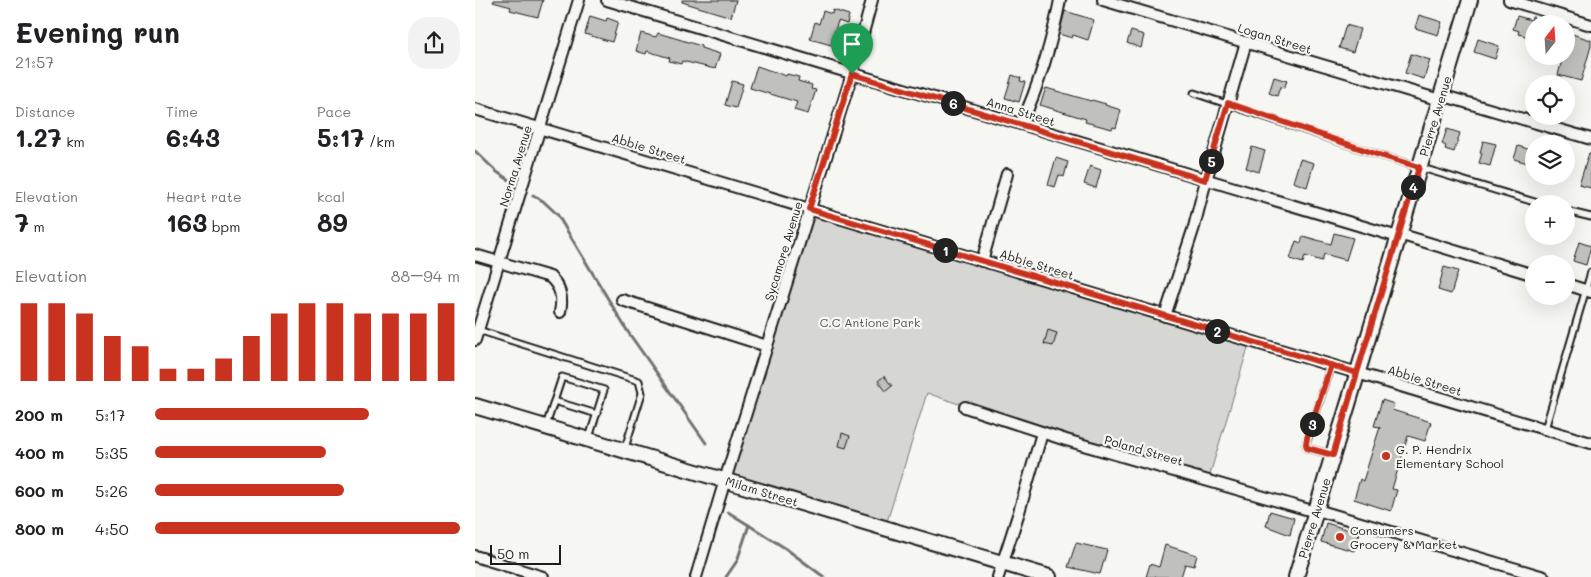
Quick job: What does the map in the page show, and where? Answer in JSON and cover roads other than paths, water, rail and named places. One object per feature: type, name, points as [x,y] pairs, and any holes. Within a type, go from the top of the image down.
[{"type":"street","name":"Norma Avenue","points":[[476,333],[579,0]]},
{"type":"street","name":"Anna Street","points":[[607,0],[1205,180],[1525,272]]},
{"type":"street","name":"Sycamore Avenue","points":[[696,577],[852,74],[872,0]]},
{"type":"street","points":[[1021,124],[1030,104],[1061,0]]},
{"type":"street","name":"Logan Street","points":[[1103,0],[1591,139]]},
{"type":"street","name":"Pierre Avenue","points":[[1296,577],[1470,0]]},
{"type":"street","points":[[1509,0],[1591,24]]},
{"type":"street","points":[[1165,316],[1194,227],[1205,180],[1246,42]]},
{"type":"street","name":"Abbie Street","points":[[475,109],[1591,443]]},
{"type":"street","points":[[982,261],[1007,174]]},
{"type":"street","points":[[475,255],[550,277],[560,289],[562,303],[560,312]]},
{"type":"street","points":[[1575,287],[1588,291]]},
{"type":"street","points":[[622,300],[767,346]]},
{"type":"street","name":"Milam Street","points":[[475,406],[1049,577]]},
{"type":"street","name":"Poland Street","points":[[965,406],[1042,433],[1544,577]]},
{"type":"street","points":[[998,577],[1042,433]]},
{"type":"street","points":[[475,556],[543,577]]},
{"type":"lane","points":[[1194,93],[1376,154],[1525,199]]},
{"type":"lane","points":[[1575,213],[1591,217]]},
{"type":"lane","points":[[1545,429],[1588,291],[1591,272]]},
{"type":"lane","points":[[476,333],[639,381],[642,393],[624,450]]},
{"type":"lane","points":[[1331,365],[1306,444],[1307,448],[1333,455]]},
{"type":"lane","points":[[545,427],[562,377],[603,390],[588,440]]},
{"type":"lane","points":[[554,401],[597,414]]},
{"type":"waterway","points":[[475,151],[497,172],[509,180]]},
{"type":"waterway","points":[[533,195],[543,201],[557,214],[628,332],[706,443]]},
{"type":"waterway","points":[[728,512],[785,548],[824,577]]},
{"type":"waterway","points":[[726,577],[737,561],[749,525]]},
{"type":"place","name":"G. P. Hendrix Elementary School","points":[[1386,456]]},
{"type":"place","name":"Consumers Grocery & Market","points":[[1340,537]]},
{"type":"park label","name":"C.C Antione Park","points":[[870,322]]}]
